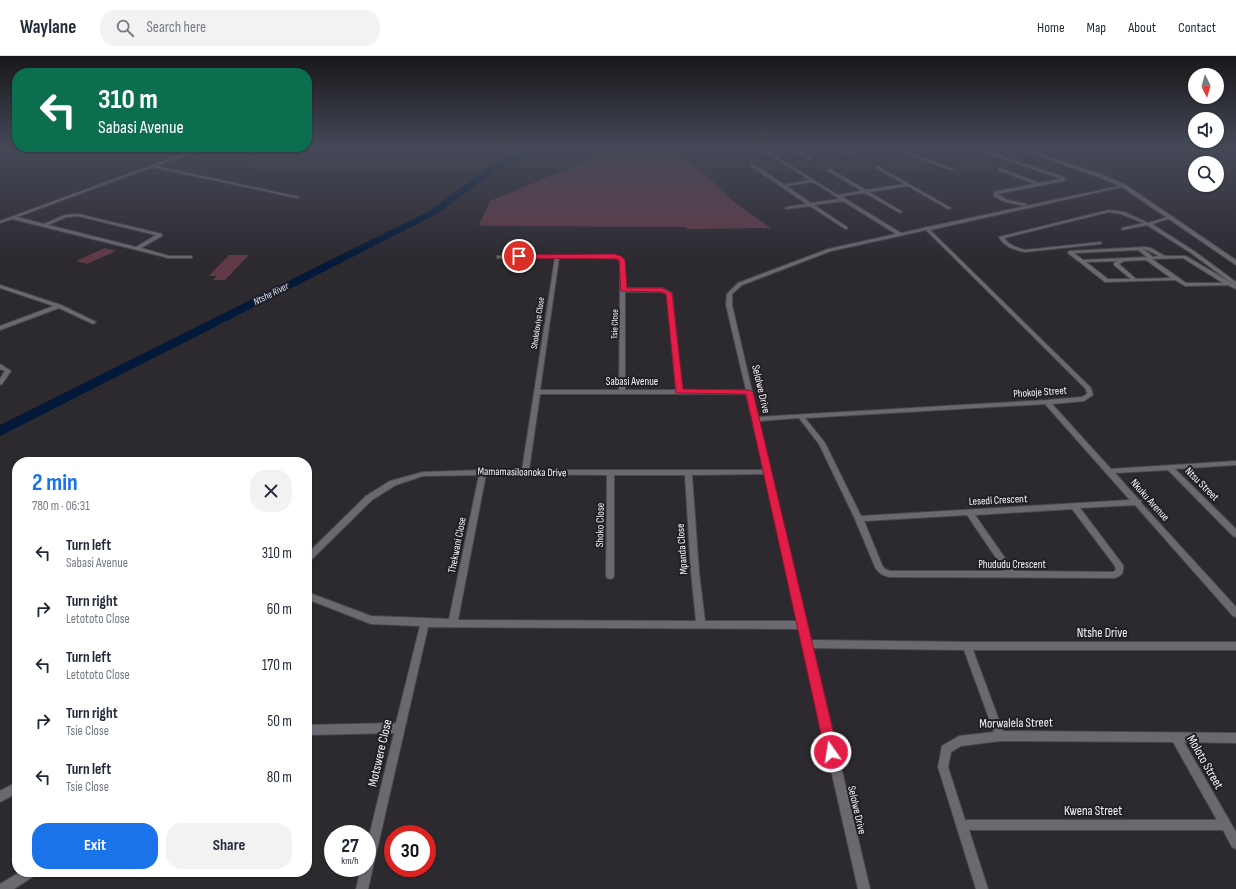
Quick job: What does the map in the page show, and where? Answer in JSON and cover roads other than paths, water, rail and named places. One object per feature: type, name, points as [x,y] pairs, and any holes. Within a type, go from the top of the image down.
[{"type":"street","points":[[0,222],[96,187]]},
{"type":"street","points":[[249,187],[297,197]]},
{"type":"street","points":[[783,187],[845,228]]},
{"type":"street","points":[[822,187],[899,234]]},
{"type":"street","points":[[857,187],[900,212]]},
{"type":"street","points":[[836,196],[890,187]]},
{"type":"street","points":[[913,187],[949,208]]},
{"type":"street","points":[[1024,187],[995,193],[995,195],[1006,202],[1029,206]]},
{"type":"street","name":"Selolwe Drive","points":[[864,889],[729,305],[730,294],[740,284],[830,250],[1120,187]]},
{"type":"street","points":[[1125,187],[1236,263]]},
{"type":"street","points":[[787,208],[842,200]]},
{"type":"street","points":[[1099,243],[1025,250],[1016,249],[1003,241],[1001,237],[1109,211],[1121,212],[1161,230],[1236,284]]},
{"type":"street","points":[[45,225],[66,216],[78,215],[160,235],[138,248]]},
{"type":"street","points":[[1124,229],[1170,217]]},
{"type":"street","points":[[13,218],[138,248],[167,256],[167,258],[190,257]]},
{"type":"street","name":"Phokoje Street","points":[[756,419],[1047,402],[1084,399],[1090,395],[1089,389],[926,228]]},
{"type":"street","points":[[1138,248],[1158,266],[1187,286],[1227,284]]},
{"type":"street","points":[[1163,257],[1148,248],[1070,252],[1107,281],[1176,279]]},
{"type":"street","name":"Tsie Close","points":[[499,256],[614,256],[622,260],[622,392]]},
{"type":"street","points":[[1081,261],[1197,256]]},
{"type":"street","name":"Shololoviya Close","points":[[525,472],[557,257]]},
{"type":"street","points":[[1184,257],[1236,288]]},
{"type":"street","points":[[1122,260],[1116,264],[1135,280]]},
{"type":"street","points":[[1158,266],[1168,266]]},
{"type":"street","points":[[1207,272],[1218,271]]},
{"type":"street","points":[[0,286],[59,306],[93,322]]},
{"type":"street","points":[[623,290],[662,290],[669,293],[679,391]]},
{"type":"street","points":[[0,329],[59,306]]},
{"type":"street","points":[[0,366],[8,371],[0,383]]},
{"type":"street","name":"Sabasi Avenue","points":[[538,392],[749,392]]},
{"type":"street","name":"Nkuku Avenue","points":[[1047,402],[1236,613]]},
{"type":"street","name":"Phududu Crescent","points":[[801,417],[822,443],[858,518],[879,567],[882,571],[889,574],[1114,575],[1120,571],[1119,565],[1075,507]]},
{"type":"street","name":"Ntsu Street","points":[[1110,471],[1236,463]]},
{"type":"street","name":"Ntsu Street","points":[[1169,467],[1236,534]]},
{"type":"street","name":"Mamamasiloanoka Drive","points":[[312,554],[369,498],[393,482],[423,474],[483,472],[768,472]]},
{"type":"street","name":"Thekwani Close","points":[[453,622],[483,472]]},
{"type":"street","name":"Shoko Close","points":[[610,576],[611,473]]},
{"type":"street","name":"Mpanda Close","points":[[688,473],[695,572],[701,625]]},
{"type":"street","name":"Lesedi Crescent","points":[[858,518],[970,513],[1138,502]]},
{"type":"street","points":[[970,513],[1012,575]]},
{"type":"street","points":[[312,597],[371,620],[425,622],[802,626]]},
{"type":"street","name":"Motswere Close","points":[[362,889],[425,622]]},
{"type":"street","name":"Ntshe Drive","points":[[807,644],[967,646],[1236,646]]},
{"type":"street","points":[[967,646],[1000,736]]},
{"type":"street","points":[[312,730],[400,728]]},
{"type":"street","name":"Morwalela Street","points":[[982,889],[943,766],[946,749],[959,741],[1000,736],[1236,738]]},
{"type":"street","name":"Moloto Street","points":[[1175,737],[1236,842]]},
{"type":"street","points":[[0,797],[12,790]]},
{"type":"street","name":"Kwena Street","points":[[962,825],[1225,825]]},
{"type":"street","points":[[3,889],[22,877]]},
{"type":"waterway","name":"Ntshe River","points":[[0,431],[434,212],[468,187]]}]
